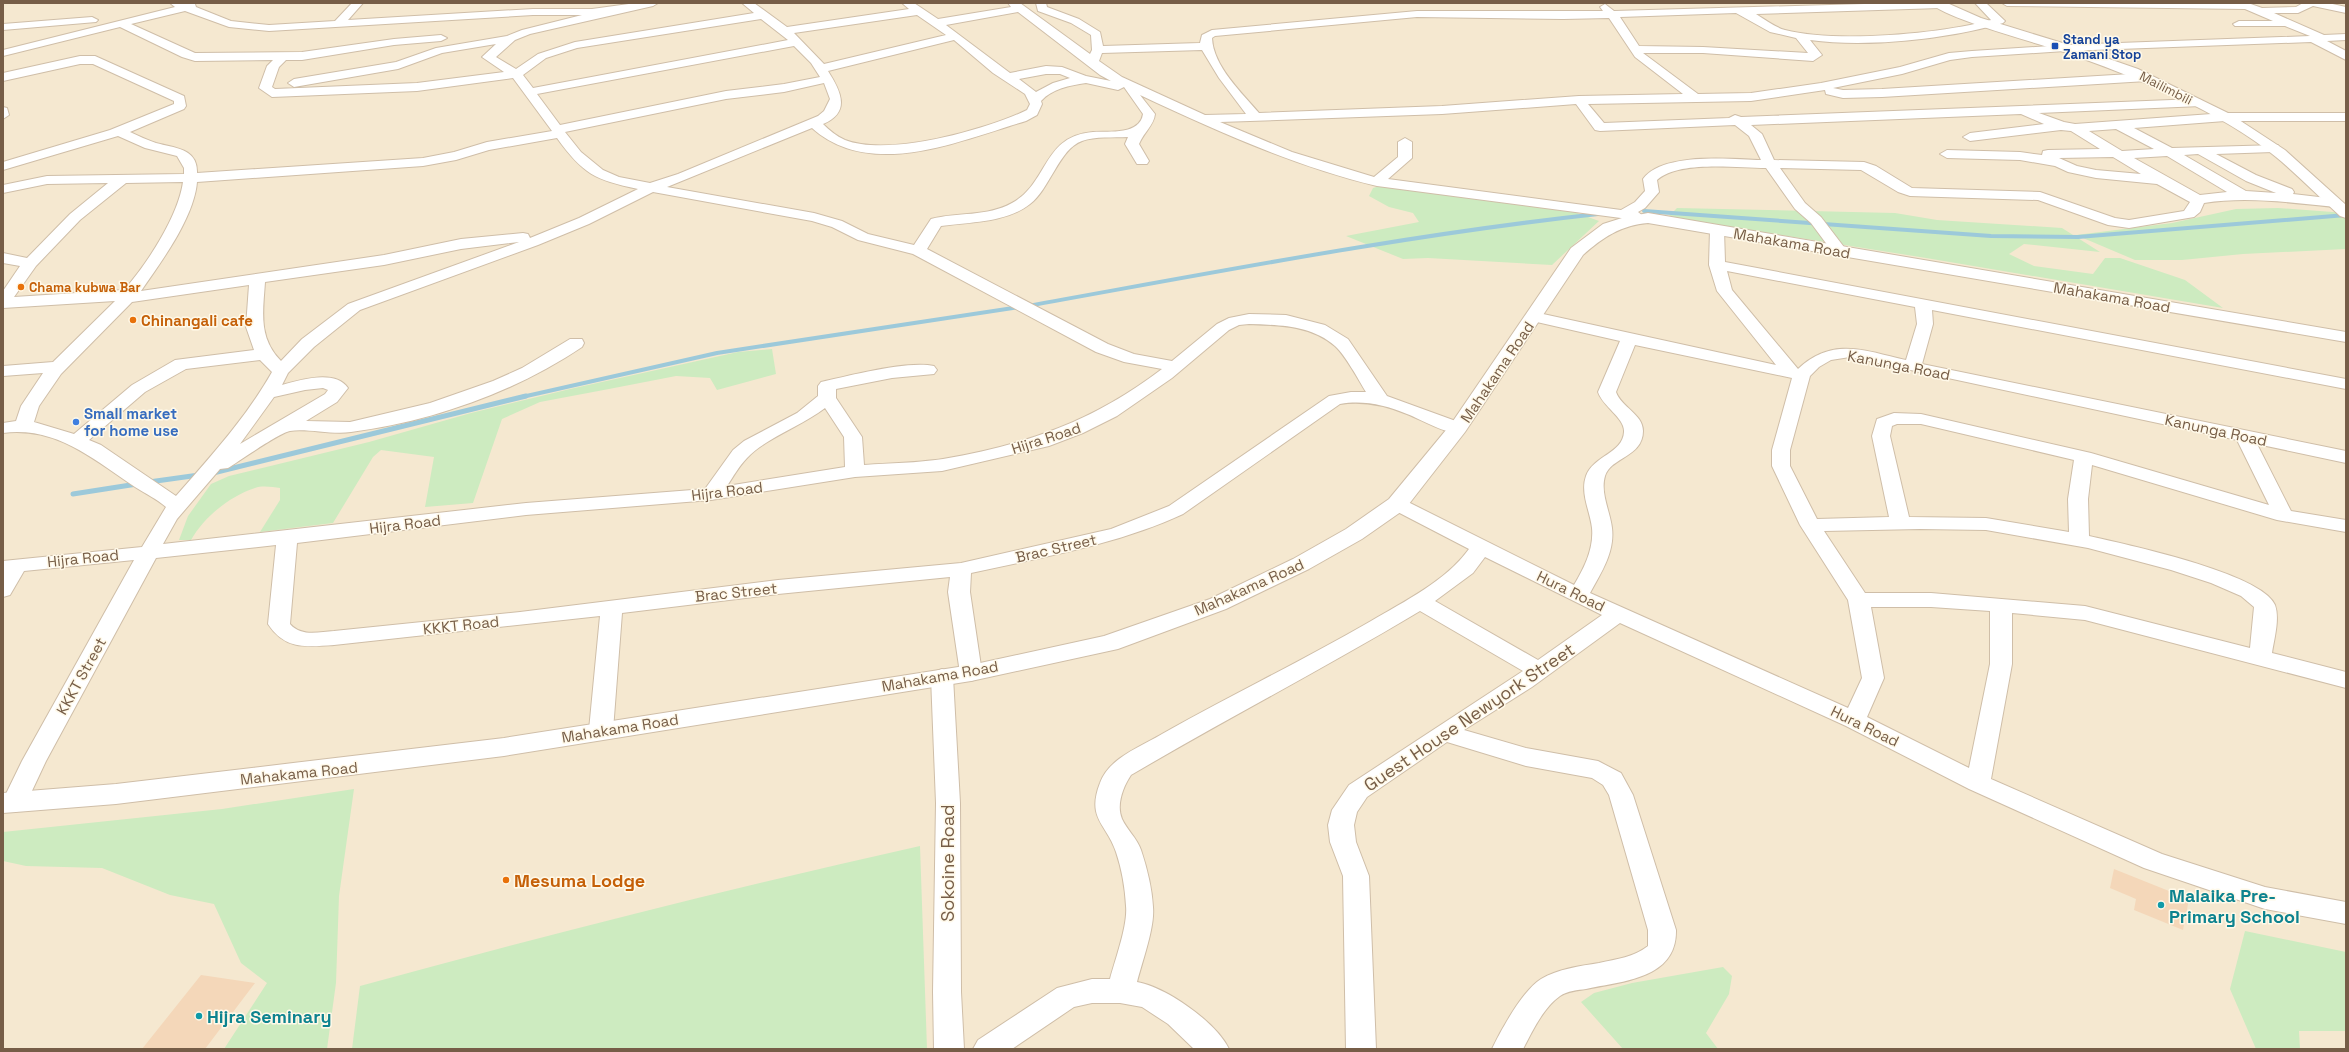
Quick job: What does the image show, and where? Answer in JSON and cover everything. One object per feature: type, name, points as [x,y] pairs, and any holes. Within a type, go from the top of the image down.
[{"type":"street","points":[[3,53],[132,20],[180,5],[202,3]]},
{"type":"street","points":[[339,23],[358,3]]},
{"type":"street","points":[[120,23],[186,55],[195,57],[280,58],[312,55],[394,42],[440,44],[511,38],[532,31],[653,3]]},
{"type":"street","points":[[3,303],[127,296],[257,279],[384,260],[461,244],[532,235],[584,221],[653,187],[683,177],[814,123],[830,113],[836,99],[834,90],[816,61],[785,31],[747,3]]},
{"type":"street","points":[[814,123],[832,138],[852,146],[873,150],[909,148],[1020,118],[1033,112],[1036,104],[1030,92],[1010,77],[997,70],[956,36],[907,3]]},
{"type":"street","points":[[1034,101],[1044,91],[1056,86],[1088,80],[1097,66],[1098,50],[1096,34],[1075,21],[1042,9],[1041,3]]},
{"type":"street","points":[[1426,3],[1442,14]]},
{"type":"street","points":[[1600,3],[1613,14],[1639,55],[1695,98]]},
{"type":"street","points":[[1744,11],[1771,28],[1800,36],[1839,38],[1902,35],[1990,25],[2000,21],[1980,3]]},
{"type":"street","points":[[2007,3],[2234,5],[2258,10],[2298,10],[2312,3],[2346,10]]},
{"type":"street","points":[[1256,117],[1231,88],[1205,46],[1206,37],[1223,31],[1375,12],[1442,14],[1613,14],[1939,4]]},
{"type":"street","name":"Mailimbili","points":[[1939,4],[1990,25],[2065,48],[2147,77],[2224,117],[2272,148],[2340,206]]},
{"type":"street","points":[[180,5],[229,24],[253,28],[286,28],[439,14],[552,7],[585,12],[622,10]]},
{"type":"street","points":[[936,23],[1018,5],[1097,66],[1120,81],[1203,119],[1330,169],[1377,182],[1409,186],[1425,182],[1568,201],[1593,211],[1648,218]]},
{"type":"street","points":[[2258,10],[2316,38],[2346,56]]},
{"type":"street","points":[[785,31],[919,11]]},
{"type":"street","points":[[439,14],[440,44]]},
{"type":"street","points":[[265,88],[272,93],[288,94],[417,88],[516,74],[542,56],[575,45],[764,15]]},
{"type":"street","points":[[3,27],[117,19],[132,20]]},
{"type":"street","points":[[2239,24],[2289,24]]},
{"type":"street","points":[[3,189],[47,180],[191,178],[423,162],[456,156],[487,146],[726,94],[784,88],[824,74],[956,36]]},
{"type":"street","points":[[1635,50],[1703,50],[1814,58],[1816,55],[1800,36]]},
{"type":"street","points":[[1203,119],[1442,110],[1579,100],[1751,97],[1821,87],[1902,70],[1949,57],[2065,48],[2256,42],[2346,36]]},
{"type":"street","points":[[511,38],[488,57],[516,74],[532,92],[559,131],[586,165],[598,173],[615,180],[689,196],[814,217],[837,224],[863,237],[918,251],[1102,348],[1130,358],[1173,366]]},
{"type":"street","points":[[532,92],[796,42]]},
{"type":"street","points":[[265,88],[398,65],[440,44]]},
{"type":"street","points":[[1098,50],[1205,46]]},
{"type":"street","points":[[265,88],[273,66],[280,58]]},
{"type":"street","points":[[3,77],[80,60],[95,60],[180,99],[180,106],[118,131],[3,166]]},
{"type":"street","points":[[1010,77],[1046,70],[1062,71],[1088,80],[1143,91]]},
{"type":"street","points":[[1821,87],[1837,93],[1852,94],[2147,77]]},
{"type":"street","points":[[2094,81],[2118,92],[2164,105]]},
{"type":"street","points":[[918,251],[936,222],[1005,212],[1025,201],[1045,179],[1064,146],[1071,140],[1080,137],[1134,133],[1148,121],[1149,114],[1129,88]]},
{"type":"street","points":[[1713,98],[1738,122],[1755,134],[1769,163],[1800,206],[1816,220],[1839,251]]},
{"type":"street","points":[[1579,100],[1600,127],[2197,103]]},
{"type":"street","points":[[2076,108],[2169,151],[2244,196]]},
{"type":"street","points":[[2022,111],[2061,126],[2075,128],[2224,117],[2346,117]]},
{"type":"street","points":[[1970,137],[2038,130],[2061,126]]},
{"type":"street","points":[[1139,128],[1132,144],[1142,161]]},
{"type":"street","points":[[2075,128],[2138,167],[2164,171],[2198,200],[2244,196],[2315,201],[2340,206]]},
{"type":"street","points":[[2038,130],[2054,139],[2071,154]]},
{"type":"street","points":[[24,425],[27,410],[59,368],[127,296],[174,226],[188,198],[191,178],[189,162],[178,150],[154,146],[118,131]]},
{"type":"street","points":[[1377,182],[1405,158],[1404,142]]},
{"type":"street","points":[[1947,154],[2020,156],[2272,148]]},
{"type":"street","points":[[2200,150],[2251,178],[2315,201]]},
{"type":"street","points":[[2020,156],[2053,161],[2073,169],[2096,174],[2164,171],[2194,166]]},
{"type":"street","points":[[1624,214],[1640,205],[1652,192],[1650,179],[1658,172],[1675,166],[1695,163],[1769,163],[1863,166],[1871,168],[1900,188],[1910,192],[2040,196],[2120,223],[2149,222],[2189,214],[2195,209],[2198,200]]},
{"type":"street","points":[[3,303],[30,263],[75,217],[122,179]]},
{"type":"street","name":"Mahakama Road","points":[[8,803],[116,794],[387,763],[504,747],[601,730],[971,673],[1109,643],[1218,604],[1301,564],[1354,534],[1397,504],[1458,428],[1577,252],[1600,232],[1619,222],[1648,218],[2346,337]]},
{"type":"street","name":"KKKT Street","points":[[8,803],[34,761],[168,517],[228,449],[270,393],[281,371],[308,343],[354,307],[584,221]]},
{"type":"street","points":[[1717,230],[1717,265],[1719,278],[1725,290],[1797,374]]},
{"type":"street","points":[[3,258],[30,263]]},
{"type":"street","points":[[1717,265],[2346,384]]},
{"type":"street","points":[[257,279],[254,327],[264,354],[281,371]]},
{"type":"street","points":[[1913,367],[1926,324],[1923,304]]},
{"type":"street","points":[[1534,317],[1629,339],[1797,374]]},
{"type":"street","name":"Hijra Road","points":[[10,566],[287,538],[526,509],[711,494],[855,471],[942,465],[1042,442],[1077,430],[1111,412],[1166,374],[1173,366],[1223,327],[1235,321],[1263,318],[1286,320],[1319,329],[1342,343],[1380,398]]},
{"type":"street","points":[[1578,596],[1598,558],[1602,546],[1602,529],[1594,486],[1595,476],[1603,464],[1625,451],[1634,437],[1632,426],[1622,411],[1609,400],[1607,391],[1629,339]]},
{"type":"street","points":[[286,426],[349,427],[432,408],[483,391],[543,364],[576,343]]},
{"type":"street","name":"Kanunga Road","points":[[1797,374],[1826,356],[1850,352],[1913,367],[2346,457]]},
{"type":"street","points":[[78,441],[126,398],[150,381],[173,371],[181,364],[264,354]]},
{"type":"street","points":[[3,371],[59,368]]},
{"type":"street","points":[[855,471],[853,437],[827,398],[827,386],[892,372],[928,370]]},
{"type":"street","points":[[1797,374],[1780,458],[1787,480],[1810,525],[1859,600],[1864,621],[1873,678],[1854,720]]},
{"type":"street","points":[[208,470],[286,426],[331,398],[339,388],[332,384],[308,385],[270,393]]},
{"type":"street","name":"Brac Street","points":[[612,607],[778,587],[961,569],[1116,534],[1148,523],[1176,510],[1335,400],[1358,395],[1380,398],[1458,428]]},
{"type":"street","points":[[711,494],[740,454],[750,445],[803,417],[827,398]]},
{"type":"street","points":[[1900,523],[1881,436],[1881,428],[1887,420],[1904,417],[1921,419],[2084,457],[2284,516],[2346,526]]},
{"type":"street","points":[[3,428],[24,425],[78,441],[94,448],[142,483],[167,498],[177,507]]},
{"type":"street","points":[[2244,436],[2284,516]]},
{"type":"street","points":[[2080,542],[2076,508],[2078,482],[2084,457]]},
{"type":"street","name":"Hura Road","points":[[1397,504],[1578,596],[1854,720],[1978,783],[2153,861],[2265,898],[2346,913]]},
{"type":"street","points":[[1810,525],[1900,523],[1998,525],[2166,560],[2239,586],[2254,594],[2265,606],[2260,658]]},
{"type":"street","name":"KKKT Road","points":[[287,538],[279,624],[283,632],[290,637],[304,639],[334,638],[612,607]]},
{"type":"street","points":[[1120,991],[1132,947],[1140,909],[1136,880],[1128,848],[1109,819],[1108,799],[1110,788],[1122,769],[1202,722],[1326,657],[1420,602],[1466,568],[1481,547]]},
{"type":"street","points":[[3,590],[10,566]]},
{"type":"street","points":[[961,569],[959,592],[971,673]]},
{"type":"street","points":[[1859,600],[1931,600],[2085,613],[2346,680]]},
{"type":"street","points":[[1420,602],[1539,670]]},
{"type":"street","points":[[1978,783],[2001,664],[2001,606]]},
{"type":"street","points":[[601,730],[612,607]]},
{"type":"street","name":"Guest House Newyork Street","points":[[1361,1049],[1356,876],[1343,842],[1341,825],[1346,810],[1358,791],[1444,732],[1539,670],[1619,614]]},
{"type":"street","name":"Sokoine Road","points":[[942,677],[948,803],[947,992],[949,1049]]},
{"type":"street","points":[[1444,732],[1477,744],[1526,757],[1598,770],[1612,779],[1621,795],[1662,930],[1662,943],[1658,954],[1643,963],[1567,981],[1550,988],[1540,997],[1507,1049]]},
{"type":"street","points":[[988,1049],[1067,997],[1092,991],[1120,991],[1148,996],[1178,1015],[1214,1049]]},
{"type":"shaded area","points":[[3,3],[2346,3],[2346,1049],[3,1049]]},
{"type":"green space","points":[[1389,183],[1558,206],[1599,221],[1552,265],[1428,258],[1403,259],[1346,236],[1419,222],[1413,213],[1389,207],[1369,196],[1373,188]]},
{"type":"green space","points":[[1677,208],[1895,213],[1937,220],[2062,228],[2100,252],[2024,244],[2009,254],[2034,266],[2093,274],[2105,258],[2120,258],[2185,280],[2223,308],[1926,258],[1668,217]]},
{"type":"green space","points":[[2278,208],[2346,213],[2346,249],[2243,254],[2182,260],[2135,260],[2076,235],[2172,223],[2236,209]]},
{"type":"green space","points":[[772,349],[776,374],[717,390],[710,378],[676,376],[540,402],[502,419],[473,503],[425,507],[434,457],[381,450],[373,457],[333,523],[260,532],[280,500],[280,488],[268,486],[255,488],[236,496],[218,508],[196,531],[191,540],[179,540],[188,516],[211,484],[229,476],[369,442],[471,413],[570,389],[738,352]]},
{"type":"green space","points":[[354,789],[339,896],[336,983],[327,1049],[224,1049],[267,983],[241,963],[214,904],[170,895],[102,868],[26,866],[3,861],[3,832],[222,809]]},
{"type":"green space","points":[[920,846],[927,1049],[352,1049],[360,986],[779,878]]},
{"type":"green space","points":[[2245,931],[2346,952],[2346,1031],[2299,1031],[2300,1049],[2256,1049],[2230,989]]},
{"type":"green space","points":[[1723,967],[1732,976],[1729,994],[1706,1033],[1718,1049],[1623,1049],[1581,1002],[1594,993],[1632,983]]},
{"type":"building","name":"Malaika Pre- Primary School","points":[[2114,869],[2189,899],[2183,930],[2134,910],[2136,899],[2110,888]]},
{"type":"building","name":"Hijra Seminary","points":[[201,975],[255,983],[205,1049],[142,1049]]},
{"type":"waterway","points":[[1644,211],[1991,236],[2078,237],[2346,215]]},
{"type":"waterway","points":[[1027,306],[1383,243],[1454,232],[1598,214]]},
{"type":"waterway","points":[[522,397],[717,353],[1019,307]]},
{"type":"waterway","points":[[213,473],[526,396]]},
{"type":"waterway","points":[[149,482],[199,475]]},
{"type":"waterway","points":[[73,494],[137,484]]},
{"type":"place","name":"Stand ya Zamani Stop","points":[[2055,46]]},
{"type":"place","name":"Chama kubwa Bar","points":[[21,287]]},
{"type":"place","name":"Chinangali cafe","points":[[133,320]]},
{"type":"place","name":"Small market for home use","points":[[76,422]]},
{"type":"place","name":"Mesuma Lodge","points":[[506,880]]},
{"type":"place","name":"Malaika Pre- Primary School","points":[[2161,905]]},
{"type":"place","name":"Hijra Seminary","points":[[199,1016]]}]
